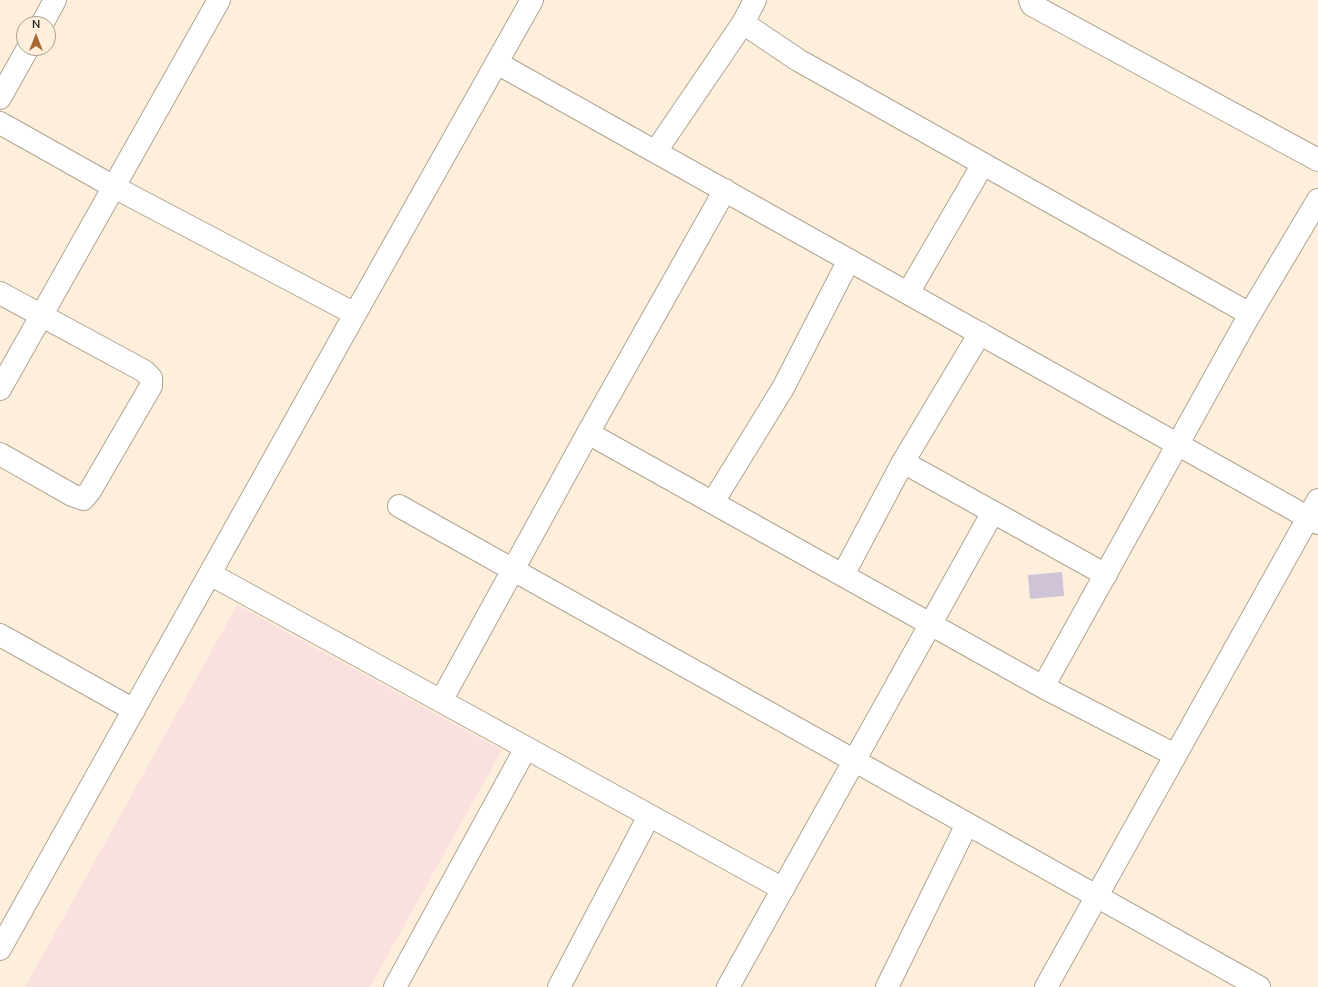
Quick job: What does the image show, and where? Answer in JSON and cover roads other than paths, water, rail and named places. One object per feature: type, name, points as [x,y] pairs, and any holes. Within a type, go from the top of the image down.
[{"type":"street","points":[[46,16],[55,0]]},
{"type":"street","points":[[0,389],[219,0]]},
{"type":"street","points":[[0,949],[532,0]]},
{"type":"street","points":[[656,151],[742,23],[755,0]]},
{"type":"street","points":[[1030,0],[1032,5],[1318,160]]},
{"type":"street","points":[[742,23],[798,60],[1250,314]]},
{"type":"street","points":[[0,98],[24,56]]},
{"type":"street","points":[[497,63],[1178,444],[1315,513],[1175,755],[1046,987]]},
{"type":"street","points":[[0,123],[114,187],[355,314]]},
{"type":"street","points":[[908,293],[983,164]]},
{"type":"street","points":[[441,701],[588,433],[725,190]]},
{"type":"street","points":[[1043,687],[1250,314],[1318,200]]},
{"type":"street","points":[[712,502],[783,388],[849,260]]},
{"type":"street","points":[[0,293],[144,371],[151,378],[151,386],[90,491],[83,499],[72,495],[0,454]]},
{"type":"street","points":[[843,575],[903,462],[980,334]]},
{"type":"street","points":[[588,433],[1043,687],[1175,755]]},
{"type":"street","points":[[903,462],[1106,575]]},
{"type":"street","points":[[398,506],[1259,987]]},
{"type":"street","points":[[728,987],[993,512]]},
{"type":"street","points":[[210,574],[783,889]]},
{"type":"street","points":[[0,634],[134,710]]},
{"type":"street","points":[[395,987],[526,748]]},
{"type":"street","points":[[559,987],[649,816]]},
{"type":"street","points":[[887,987],[967,824]]}]
